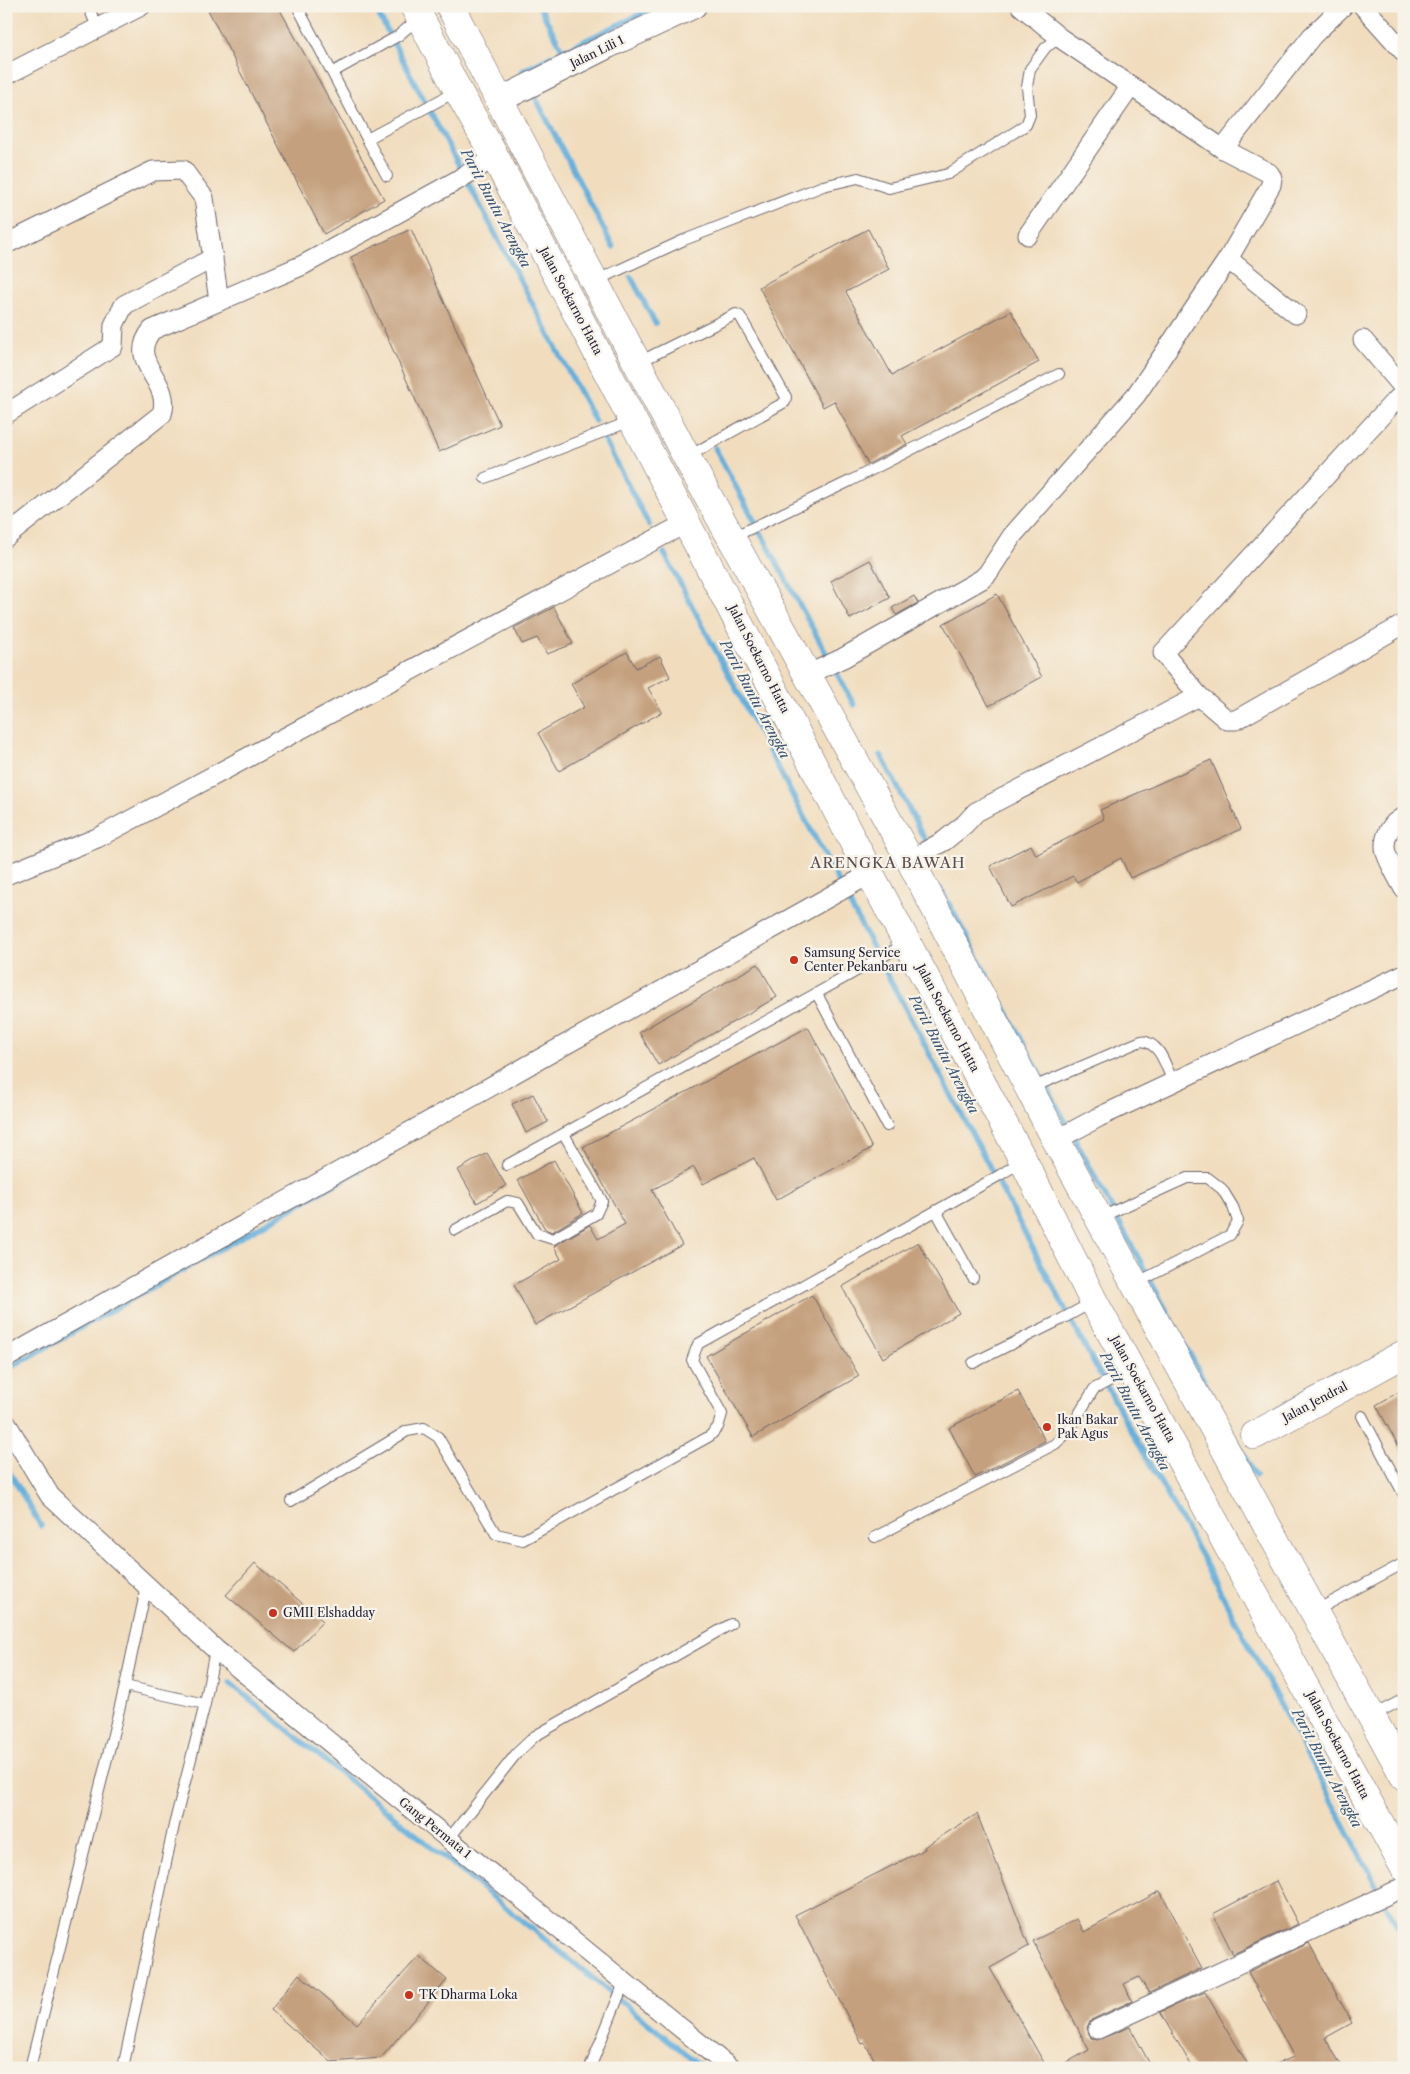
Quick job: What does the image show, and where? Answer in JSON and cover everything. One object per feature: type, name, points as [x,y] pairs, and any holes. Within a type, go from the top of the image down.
[{"type":"main road","points":[[450,6],[518,91],[595,281],[687,458],[735,536],[918,856],[1030,1089],[1063,1136],[1109,1214],[1238,1444],[1314,1612],[1402,1770]]},
{"type":"main road","name":"Jalan Soekarno Hatta","points":[[417,12],[447,97],[496,157],[870,874],[896,949],[1120,1374],[1404,1867]]},
{"type":"main road","name":"Jalan Jendral","points":[[1238,1444],[1404,1354]]},
{"type":"street","points":[[6,75],[141,6]]},
{"type":"street","name":"Jalan Lili 1","points":[[518,91],[694,6]]},
{"type":"street","points":[[813,672],[843,658],[982,579],[988,573],[1012,536],[1136,395],[1228,258],[1271,186],[1272,178],[1269,173],[1223,149],[1060,38],[1021,6]]},
{"type":"street","points":[[1223,149],[1312,36],[1342,6]]},
{"type":"street","points":[[1363,6],[1404,52]]},
{"type":"street","points":[[1028,235],[1131,86]]},
{"type":"street","points":[[6,537],[162,414],[165,405],[164,396],[143,356],[147,336],[152,330],[303,265],[496,157]]},
{"type":"street","points":[[6,244],[153,171],[183,170],[204,198],[219,301]]},
{"type":"street","points":[[6,414],[113,346],[114,325],[124,305],[213,258]]},
{"type":"street","points":[[1228,258],[1296,314]]},
{"type":"street","points":[[1363,340],[1404,388]]},
{"type":"street","points":[[1397,399],[1162,653],[1199,696],[1227,720],[1236,720],[1404,624]]},
{"type":"street","points":[[6,875],[96,838],[688,522]]},
{"type":"street","points":[[918,856],[965,824],[976,812],[1199,696]]},
{"type":"street","points":[[1404,817],[1397,820],[1388,832],[1386,851],[1404,889]]},
{"type":"street","points":[[6,1358],[870,874]]},
{"type":"street","points":[[1063,1136],[1099,1117],[1404,974]]},
{"type":"street","name":"Gang Permata 1","points":[[6,1423],[50,1496],[145,1582],[215,1649],[448,1840],[622,1990],[730,2068]]},
{"type":"street","points":[[1098,2029],[1397,1891]]},
{"type":"lane","points":[[88,6],[98,29]]},
{"type":"lane","points":[[297,6],[387,176]]},
{"type":"lane","points":[[333,72],[398,36],[417,12]]},
{"type":"lane","points":[[595,281],[684,240],[823,186],[858,178],[889,188],[948,174],[1026,125],[1030,115],[1027,87],[1030,69],[1046,47],[1060,38]]},
{"type":"lane","points":[[367,139],[447,97]]},
{"type":"lane","points":[[637,363],[736,314],[740,316],[786,397],[785,402],[687,458]]},
{"type":"lane","points":[[735,536],[850,482],[1059,374]]},
{"type":"lane","points":[[485,478],[634,420]]},
{"type":"lane","points":[[507,1165],[896,949]]},
{"type":"lane","points":[[817,994],[887,1126]]},
{"type":"lane","points":[[1030,1089],[1141,1040],[1156,1046],[1173,1082]]},
{"type":"lane","points":[[455,1230],[507,1201],[518,1203],[537,1234],[553,1240],[596,1214],[602,1201],[564,1134]]},
{"type":"lane","points":[[291,1501],[407,1431],[424,1428],[438,1437],[496,1534],[523,1540],[710,1436],[718,1427],[722,1414],[692,1360],[698,1344],[1012,1168]]},
{"type":"lane","points":[[1109,1214],[1187,1178],[1208,1178],[1222,1189],[1233,1207],[1238,1221],[1230,1234],[1144,1279]]},
{"type":"lane","points":[[936,1211],[973,1278]]},
{"type":"lane","points":[[973,1363],[1086,1307]]},
{"type":"lane","points":[[876,1537],[1055,1444],[1068,1432],[1094,1389],[1120,1374]]},
{"type":"lane","points":[[1362,1416],[1404,1495]]},
{"type":"lane","points":[[1314,1612],[1404,1562]]},
{"type":"lane","points":[[30,2068],[125,1686],[144,1598],[145,1582]]},
{"type":"lane","points":[[448,1840],[516,1754],[535,1736],[731,1624]]},
{"type":"lane","points":[[123,2068],[174,1825],[205,1704],[215,1649]]},
{"type":"lane","points":[[125,1686],[205,1704]]},
{"type":"lane","points":[[1383,1710],[1404,1699]]},
{"type":"lane","points":[[590,2068],[622,1990]]},
{"type":"building","points":[[206,6],[278,6],[384,199],[324,234]]},
{"type":"building","points":[[411,229],[500,425],[439,452],[351,257]]},
{"type":"building","points":[[868,229],[889,269],[846,292],[892,375],[1011,311],[1039,362],[902,436],[907,444],[868,464],[834,401],[823,407],[759,287]]},
{"type":"building","points":[[870,560],[890,598],[850,619],[831,581]]},
{"type":"building","points":[[997,594],[1042,677],[989,706],[943,624]]},
{"type":"building","points":[[914,596],[918,603],[896,615],[892,608]]},
{"type":"building","points":[[554,607],[573,644],[547,654],[537,638],[522,644],[514,628]]},
{"type":"building","points":[[627,652],[636,668],[660,656],[670,677],[648,688],[662,712],[559,771],[538,733],[584,707],[571,684]]},
{"type":"building","points":[[1211,760],[1241,829],[1130,878],[1121,858],[1077,882],[1073,876],[1011,907],[990,866],[1031,845],[1036,855],[1104,819],[1100,810]]},
{"type":"building","points":[[758,964],[777,997],[658,1065],[639,1032]]},
{"type":"building","points":[[808,1027],[872,1148],[776,1200],[754,1158],[703,1184],[694,1167],[652,1190],[682,1245],[535,1325],[514,1285],[561,1259],[554,1246],[590,1225],[598,1239],[625,1224],[583,1147]]},
{"type":"building","points":[[533,1094],[548,1122],[526,1133],[512,1104]]},
{"type":"building","points":[[487,1153],[506,1186],[477,1203],[458,1170]]},
{"type":"building","points":[[554,1160],[583,1213],[552,1232],[545,1229],[518,1180]]},
{"type":"building","points":[[918,1242],[959,1313],[883,1358],[842,1287]]},
{"type":"building","points":[[812,1295],[859,1376],[753,1437],[706,1356]]},
{"type":"building","points":[[1404,1389],[1404,1456],[1376,1405]]},
{"type":"building","points":[[1018,1391],[1045,1441],[975,1477],[949,1428]]},
{"type":"building","name":"GMII Elshadday","points":[[255,1563],[323,1621],[294,1652],[226,1595]]},
{"type":"building","points":[[977,1814],[1029,1946],[990,1968],[1047,2068],[879,2068],[865,2043],[862,2044],[795,1915],[925,1849],[924,1847]]},
{"type":"building","points":[[1276,1881],[1298,1924],[1233,1954],[1213,1914]]},
{"type":"building","points":[[1160,1891],[1202,1968],[1149,1993],[1139,1977],[1124,1984],[1132,2001],[1093,2019],[1087,2028],[1091,2038],[1097,2040],[1130,2027],[1152,2068],[1057,2068],[1089,2050],[1033,1941],[1077,1919],[1084,1932]]},
{"type":"building","points":[[1309,1943],[1352,2023],[1325,2038],[1343,2068],[1269,2068],[1269,2066],[1294,2057],[1248,1972]]},
{"type":"building","name":"TK Dharma Loka","points":[[419,1956],[447,1980],[381,2058],[331,2062],[271,2010],[299,1974],[357,2024]]},
{"type":"building","points":[[1205,1992],[1250,2068],[1193,2068],[1160,2012]]},
{"type":"waterway","name":"Parit Buntu Arengka","points":[[374,6],[595,421]]},
{"type":"waterway","name":"Parit Buntu Arengka","points":[[527,81],[522,71],[563,51],[539,6]]},
{"type":"waterway","points":[[563,51],[658,6]]},
{"type":"waterway","name":"Parit Buntu Arengka","points":[[532,91],[613,247]]},
{"type":"waterway","name":"Parit Buntu Arengka","points":[[631,277],[655,323]]},
{"type":"waterway","name":"Parit Buntu Arengka","points":[[603,437],[649,525]]},
{"type":"waterway","name":"Parit Buntu Arengka","points":[[715,448],[854,705]]},
{"type":"waterway","name":"Parit Buntu Arengka","points":[[664,553],[839,883]]},
{"type":"waterway","name":"Parit Buntu Arengka","points":[[881,755],[928,846]]},
{"type":"waterway","name":"Parit Buntu Arengka","points":[[941,889],[1255,1476]]},
{"type":"waterway","name":"Parit Buntu Arengka","points":[[845,895],[1096,1367],[1209,1570],[1404,1938]]},
{"type":"waterway","points":[[6,1370],[360,1170]]},
{"type":"waterway","points":[[6,1466],[41,1526]]},
{"type":"waterway","points":[[230,1683],[703,2068]]},
{"type":"waterway","name":"Parit Buntu Arengka","points":[[1397,1735],[1404,1747]]},
{"type":"place","name":"Samsung Service Center Pekanbaru","points":[[794,960]]},
{"type":"place","name":"Ikan Bakar Pak Agus","points":[[1047,1427]]},
{"type":"place","name":"GMII Elshadday","points":[[273,1613]]},
{"type":"place","name":"TK Dharma Loka","points":[[409,1995]]},
{"type":"district","name":"ARENGKA BAWAH","points":[[888,863]]}]
